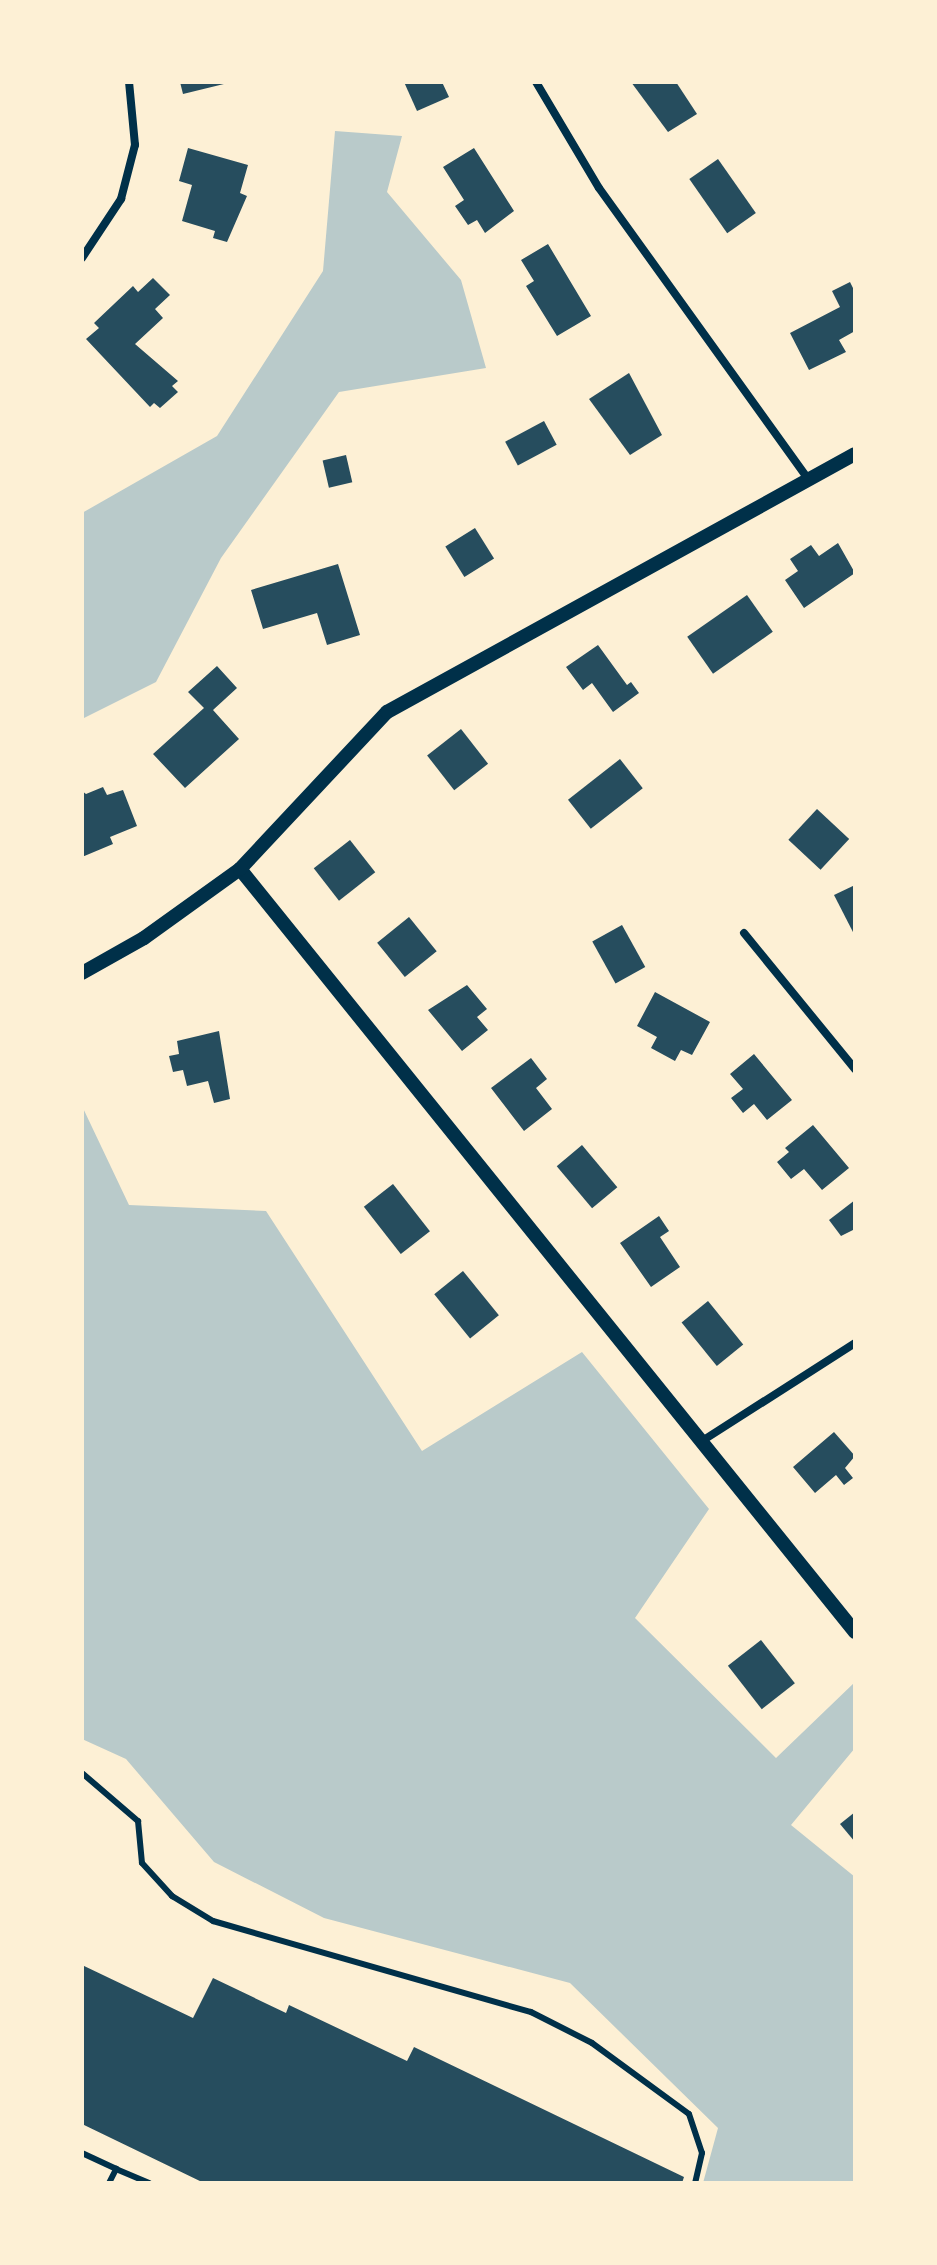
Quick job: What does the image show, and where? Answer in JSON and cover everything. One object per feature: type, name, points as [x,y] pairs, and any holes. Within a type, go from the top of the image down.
[{"type":"street","points":[[82,258],[121,199],[135,145],[129,82]]},
{"type":"street","points":[[536,82],[599,188],[807,477]]},
{"type":"street","points":[[82,973],[144,938],[240,869],[387,712],[807,477],[855,454]]},
{"type":"street","points":[[240,869],[855,1632]]},
{"type":"street","points":[[744,933],[855,1069]]},
{"type":"street","points":[[702,1441],[855,1343]]},
{"type":"lane","points":[[82,1773],[138,1821],[142,1863],[172,1896],[213,1921],[531,2012],[592,2043],[689,2114],[702,2153],[695,2183]]},
{"type":"lane","points":[[82,2153],[149,2183]]},
{"type":"lane","points":[[109,2183],[116,2169]]},
{"type":"shaded area","points":[[335,131],[402,136],[387,192],[461,280],[486,368],[339,392],[221,558],[156,682],[82,719],[82,513],[217,436],[323,271]]},
{"type":"shaded area","points":[[82,1106],[129,1205],[266,1211],[422,1451],[582,1352],[709,1509],[635,1618],[776,1758],[855,1682],[855,1748],[791,1825],[855,1877],[855,2183],[703,2183],[718,2128],[570,1983],[324,1918],[214,1862],[126,1759],[82,1739]]},
{"type":"building","points":[[180,82],[228,82],[228,83],[183,94]]},
{"type":"building","points":[[404,82],[442,82],[449,97],[417,111]]},
{"type":"building","points":[[631,82],[676,82],[697,114],[668,132]]},
{"type":"building","points":[[188,148],[248,165],[240,193],[247,196],[227,242],[213,238],[215,231],[182,221],[192,185],[179,181]]},
{"type":"building","points":[[474,148],[514,211],[485,233],[477,220],[468,225],[455,206],[464,200],[443,167]]},
{"type":"building","points":[[718,159],[756,213],[727,233],[689,179]]},
{"type":"building","points":[[548,244],[591,316],[557,336],[526,286],[534,281],[521,260]]},
{"type":"building","points":[[153,278],[170,295],[155,309],[163,318],[135,344],[178,381],[172,386],[178,392],[160,408],[154,403],[150,407],[86,339],[99,328],[94,323],[133,286],[138,292]]},
{"type":"building","points":[[850,282],[855,292],[855,331],[839,340],[846,352],[809,370],[790,333],[840,307],[832,291]]},
{"type":"building","points":[[629,373],[662,435],[630,455],[589,399]]},
{"type":"building","points":[[544,421],[557,445],[518,465],[505,442]]},
{"type":"building","points":[[346,455],[352,482],[329,488],[323,460]]},
{"type":"building","points":[[475,528],[494,559],[464,577],[445,547]]},
{"type":"building","points":[[838,543],[855,573],[804,608],[785,580],[798,571],[790,559],[811,545],[819,556]]},
{"type":"building","points":[[338,564],[360,635],[327,645],[317,613],[263,629],[251,590]]},
{"type":"building","points":[[747,595],[773,632],[713,674],[687,637]]},
{"type":"building","points":[[598,645],[627,685],[631,682],[639,693],[613,712],[592,683],[583,690],[566,667]]},
{"type":"building","points":[[217,666],[237,688],[213,710],[239,739],[185,788],[153,754],[204,708],[188,692]]},
{"type":"building","points":[[461,729],[488,764],[454,790],[427,755]]},
{"type":"building","points":[[620,759],[643,788],[591,829],[568,800]]},
{"type":"building","points":[[103,787],[107,795],[123,790],[137,826],[110,837],[113,844],[82,857],[82,791],[86,794]]},
{"type":"building","points":[[817,809],[849,839],[821,870],[788,840]]},
{"type":"building","points":[[350,840],[375,872],[339,901],[314,868]]},
{"type":"building","points":[[855,885],[855,936],[834,895]]},
{"type":"building","points":[[409,917],[437,951],[405,977],[377,943]]},
{"type":"building","points":[[622,925],[645,967],[616,983],[592,941]]},
{"type":"building","points":[[467,985],[487,1009],[477,1017],[488,1030],[462,1051],[428,1010]]},
{"type":"building","points":[[655,992],[710,1022],[692,1055],[681,1050],[675,1061],[651,1048],[657,1037],[637,1026]]},
{"type":"building","points":[[219,1031],[230,1099],[214,1103],[208,1081],[187,1086],[183,1070],[173,1072],[169,1056],[179,1054],[177,1041]]},
{"type":"building","points":[[754,1054],[792,1100],[767,1120],[754,1104],[743,1113],[731,1098],[743,1089],[730,1074]]},
{"type":"building","points":[[531,1058],[547,1079],[536,1088],[552,1109],[524,1131],[491,1088]]},
{"type":"building","points":[[813,1125],[849,1168],[822,1190],[804,1169],[791,1179],[777,1162],[789,1152],[785,1148]]},
{"type":"building","points":[[582,1145],[617,1187],[592,1208],[557,1166]]},
{"type":"building","points":[[393,1184],[430,1231],[401,1254],[364,1207]]},
{"type":"building","points":[[855,1200],[855,1229],[841,1236],[829,1220]]},
{"type":"building","points":[[659,1216],[669,1231],[660,1237],[680,1267],[651,1287],[620,1243]]},
{"type":"building","points":[[463,1271],[499,1315],[470,1339],[434,1294]]},
{"type":"building","points":[[708,1301],[743,1345],[717,1366],[682,1322]]},
{"type":"building","points":[[834,1432],[855,1456],[845,1468],[853,1478],[844,1485],[836,1475],[815,1493],[793,1467]]},
{"type":"building","points":[[761,1640],[795,1683],[762,1709],[728,1666]]},
{"type":"building","points":[[855,1812],[855,1842],[840,1824]]},
{"type":"building","points":[[82,1965],[193,2018],[213,1978],[286,2013],[289,2005],[407,2061],[414,2047],[684,2177],[682,2183],[204,2183],[82,2124]]}]
